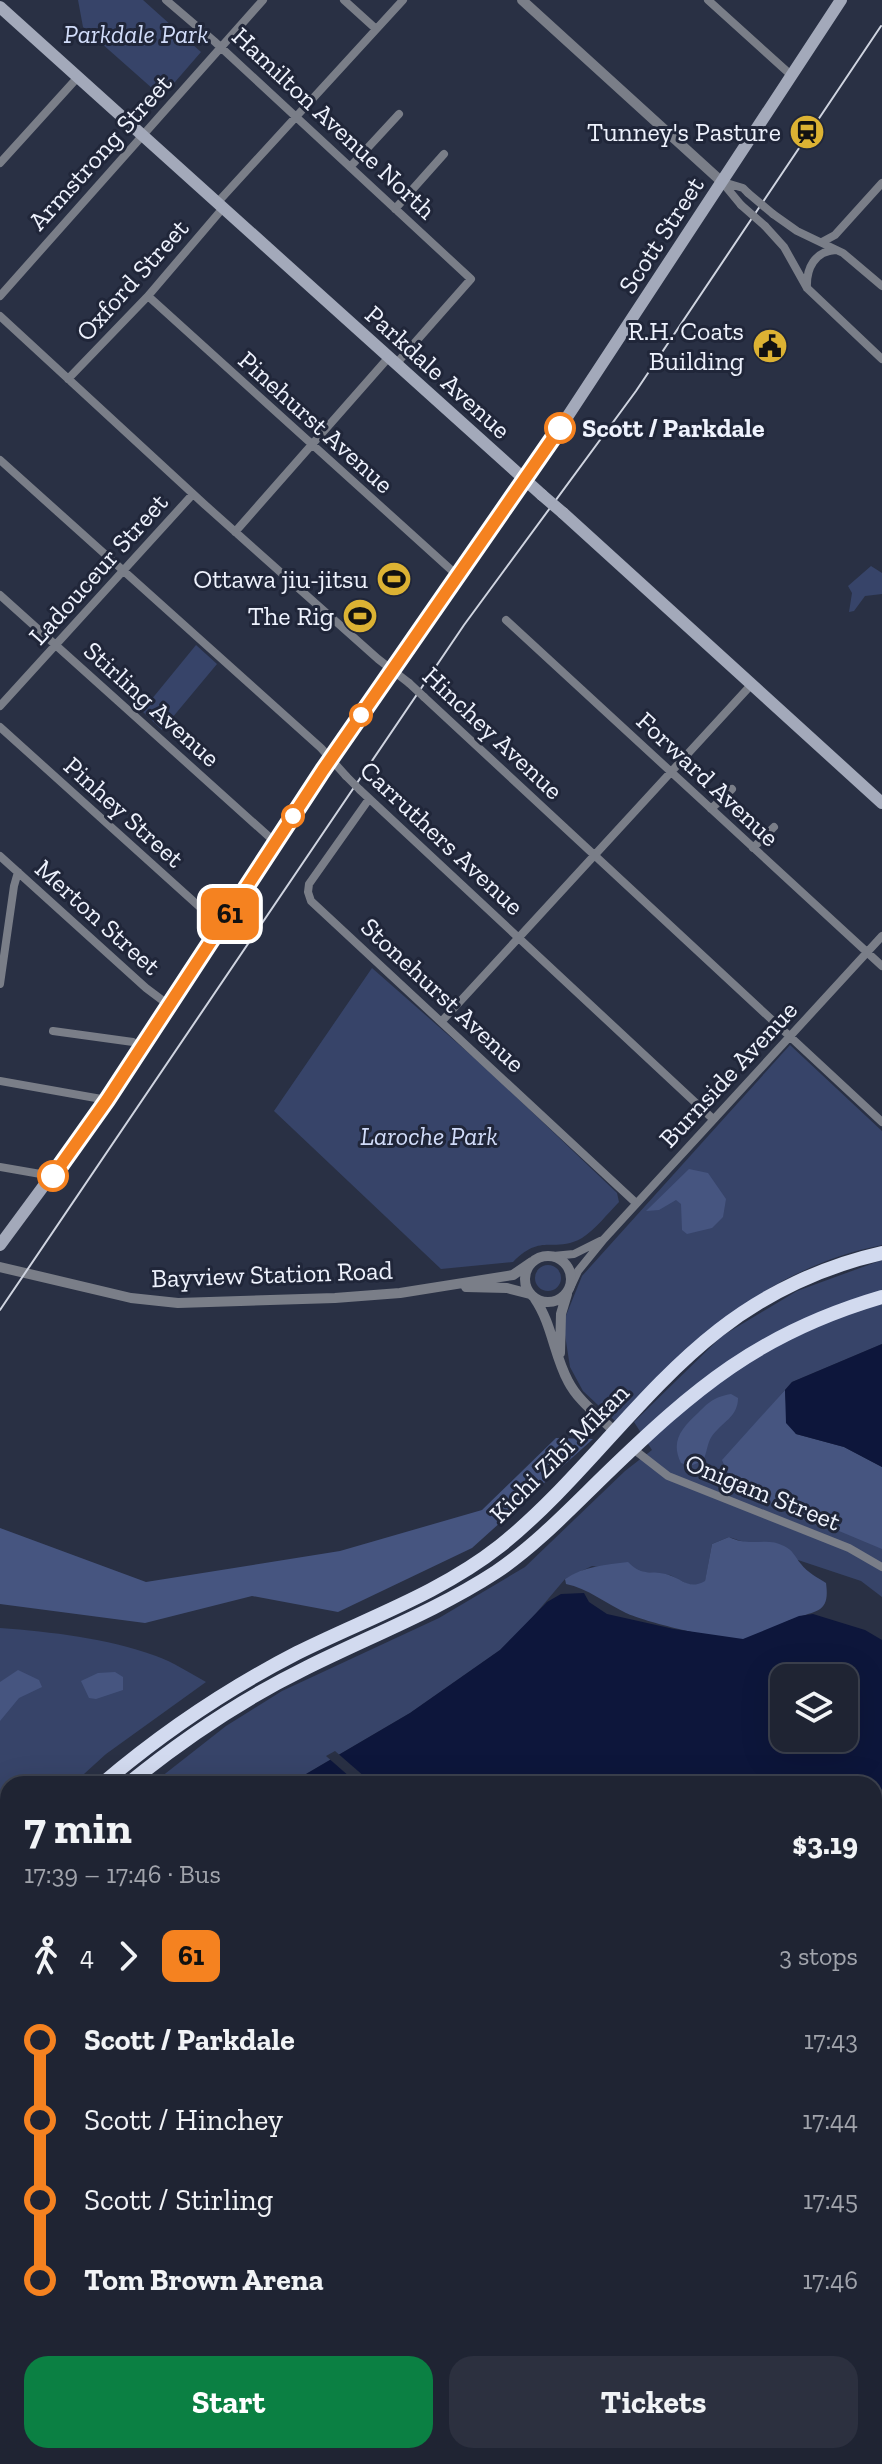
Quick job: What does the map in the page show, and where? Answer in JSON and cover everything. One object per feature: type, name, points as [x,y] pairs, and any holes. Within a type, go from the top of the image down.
[{"type":"highway","name":"Kichi Zībī Mīkan","points":[[111,1776],[141,1751],[211,1702],[279,1662],[420,1595],[477,1562],[545,1506],[687,1359],[733,1320],[796,1283],[882,1253]]},
{"type":"highway","name":"Kichi Zībī Mīkan","points":[[138,1776],[225,1714],[290,1676],[436,1607],[499,1570],[537,1540],[632,1448],[702,1386],[753,1351],[803,1325],[882,1297]]},
{"type":"highway","points":[[615,1432],[632,1448]]},
{"type":"main road","name":"Scott Street","points":[[0,1245],[107,1100],[331,760],[525,480],[841,0]]},
{"type":"main road","name":"Parkdale Avenue","points":[[0,7],[882,803]]},
{"type":"street","name":"Hamilton Avenue North","points":[[166,0],[471,279],[392,360]]},
{"type":"street","name":"Armstrong Street","points":[[0,296],[263,0]]},
{"type":"street","points":[[344,0],[376,29]]},
{"type":"street","name":"Oxford Street","points":[[68,379],[148,296],[220,206],[403,0]]},
{"type":"street","points":[[522,0],[722,182],[784,247],[807,288],[882,359]]},
{"type":"street","points":[[708,0],[791,75]]},
{"type":"street","points":[[0,163],[78,77]]},
{"type":"street","points":[[350,167],[399,114]]},
{"type":"street","points":[[395,209],[444,154]]},
{"type":"street","points":[[722,182],[743,188],[797,231],[839,250],[882,286]]},
{"type":"street","points":[[821,242],[835,235],[882,183]]},
{"type":"street","points":[[807,288],[808,273],[814,260],[825,252],[839,250]]},
{"type":"street","name":"Pinehurst Avenue","points":[[148,296],[459,577]]},
{"type":"street","name":"Hinchey Avenue","points":[[0,316],[235,532],[409,683],[882,1122]]},
{"type":"street","points":[[235,532],[392,360]]},
{"type":"street","name":"Carruthers Avenue","points":[[0,460],[321,748],[369,799],[713,1119]]},
{"type":"street","name":"Ladouceur Street","points":[[0,706],[193,494]]},
{"type":"street","name":"Stirling Avenue","points":[[0,595],[276,843]]},
{"type":"street","name":"Forward Avenue","points":[[506,620],[882,966]]},
{"type":"street","points":[[442,1021],[751,685]]},
{"type":"street","name":"Pinhey Street","points":[[0,727],[222,927]]},
{"type":"street","points":[[711,809],[732,789]]},
{"type":"street","name":"Stonehurst Avenue","points":[[369,799],[310,882],[308,892],[311,901],[636,1203]]},
{"type":"street","points":[[753,848],[774,827]]},
{"type":"street","name":"Merton Street","points":[[0,856],[170,1006]]},
{"type":"street","points":[[0,984],[18,872]]},
{"type":"street","name":"Burnside Avenue","points":[[570,1288],[578,1271],[604,1239],[882,936]]},
{"type":"street","points":[[53,1031],[133,1042],[142,1048]]},
{"type":"street","points":[[0,1081],[107,1100]]},
{"type":"street","points":[[0,1167],[53,1176]]},
{"type":"street","name":"Burnside Avenue","points":[[553,1256],[574,1254],[604,1239]]},
{"type":"street","points":[[559,1359],[561,1314],[570,1288],[571,1272],[568,1266],[553,1256],[542,1257],[532,1262],[525,1275],[526,1287],[547,1320],[559,1359],[575,1392],[615,1432]]},
{"type":"street","name":"Bayview Station Road","points":[[0,1267],[131,1298],[169,1303],[346,1298],[452,1286],[513,1275],[532,1262]]},
{"type":"street","name":"Bayview Station Road","points":[[452,1286],[507,1288],[533,1297]]},
{"type":"street","points":[[533,1297],[553,1302],[563,1297],[570,1288]]},
{"type":"street","name":"Onigam Street","points":[[632,1448],[668,1476],[849,1548],[882,1567]]},
{"type":"green space","name":"Parkdale Park","points":[[78,0],[143,0],[201,52],[162,97],[83,27]]},
{"type":"green space","points":[[871,566],[882,573],[882,594],[865,596],[854,611],[849,612],[852,593],[848,586]]},
{"type":"green space","points":[[196,645],[217,664],[162,730],[142,711]]},
{"type":"green space","name":"Laroche Park","points":[[372,968],[488,1070],[617,1193],[619,1202],[587,1235],[563,1244],[540,1245],[513,1262],[441,1269],[274,1111]]},
{"type":"green space","points":[[790,1045],[882,1131],[882,1245],[841,1256],[768,1289],[703,1336],[615,1421],[583,1391],[570,1367],[565,1318],[582,1276]]},
{"type":"green space","points":[[882,1260],[882,1344],[792,1382],[723,1461],[882,1548],[882,1597],[861,1581],[729,1537],[712,1544],[705,1582],[696,1586],[670,1575],[592,1566],[565,1579],[500,1650],[410,1713],[303,1776],[162,1776],[226,1726],[282,1691],[439,1618],[525,1567],[625,1471],[652,1450],[634,1422],[722,1336],[797,1291]]},
{"type":"green space","points":[[548,1265],[557,1269],[561,1278],[557,1287],[548,1291],[539,1287],[535,1278],[539,1269]]},
{"type":"green space","points":[[0,1628],[59,1634],[118,1645],[162,1658],[206,1682],[106,1754],[82,1776],[0,1776]]},
{"type":"shaded area","points":[[689,1169],[708,1173],[726,1199],[723,1217],[712,1228],[687,1234],[682,1230],[681,1204],[676,1200],[659,1210],[646,1211]]},
{"type":"shaded area","points":[[882,1344],[882,1467],[844,1447],[796,1434],[786,1423],[785,1390],[792,1382]]},
{"type":"shaded area","points":[[785,1390],[787,1416],[796,1434],[844,1447],[882,1467],[882,1549],[734,1487],[722,1460]]},
{"type":"shaded area","points":[[731,1394],[738,1398],[735,1410],[712,1436],[703,1461],[690,1466],[681,1463],[677,1448],[679,1435],[709,1403]]},
{"type":"shaded area","points":[[556,1438],[593,1439],[472,1548],[338,1612],[252,1596],[145,1623],[0,1604],[0,1528],[146,1582],[340,1551],[482,1510]]},
{"type":"shaded area","points":[[729,1537],[744,1542],[777,1543],[787,1548],[806,1570],[826,1583],[824,1605],[758,1635],[735,1639],[636,1617],[566,1584],[565,1579],[580,1571],[628,1562],[643,1572],[663,1573],[699,1584],[705,1581],[712,1544]]},
{"type":"shaded area","points":[[584,1593],[589,1602],[607,1614],[674,1629],[743,1639],[799,1616],[813,1614],[865,1630],[882,1640],[882,1776],[303,1776],[410,1713],[500,1650],[547,1602],[561,1594]]},
{"type":"shaded area","points":[[18,1670],[39,1680],[42,1687],[19,1698],[0,1721],[0,1682]]},
{"type":"shaded area","points":[[115,1672],[123,1677],[123,1690],[96,1699],[89,1698],[81,1681],[98,1673]]},
{"type":"pier","points":[[335,1751],[364,1776],[349,1776],[326,1756]]},
{"type":"tram line","points":[[0,1310],[464,625],[636,391],[881,26]]},
{"type":"bus line","name":"61","points":[[53,1176],[107,1100],[323,770],[560,428]]},
{"type":"place","name":"Tunney's Pasture","points":[[807,132]]},
{"type":"place","name":"R.H. Coats Building","points":[[770,346]]},
{"type":"place","name":"Scott / Parkdale","points":[[560,428]]},
{"type":"place","name":"Ottawa jiu-jitsu","points":[[394,579]]},
{"type":"place","name":"The Rig","points":[[360,616]]}]
